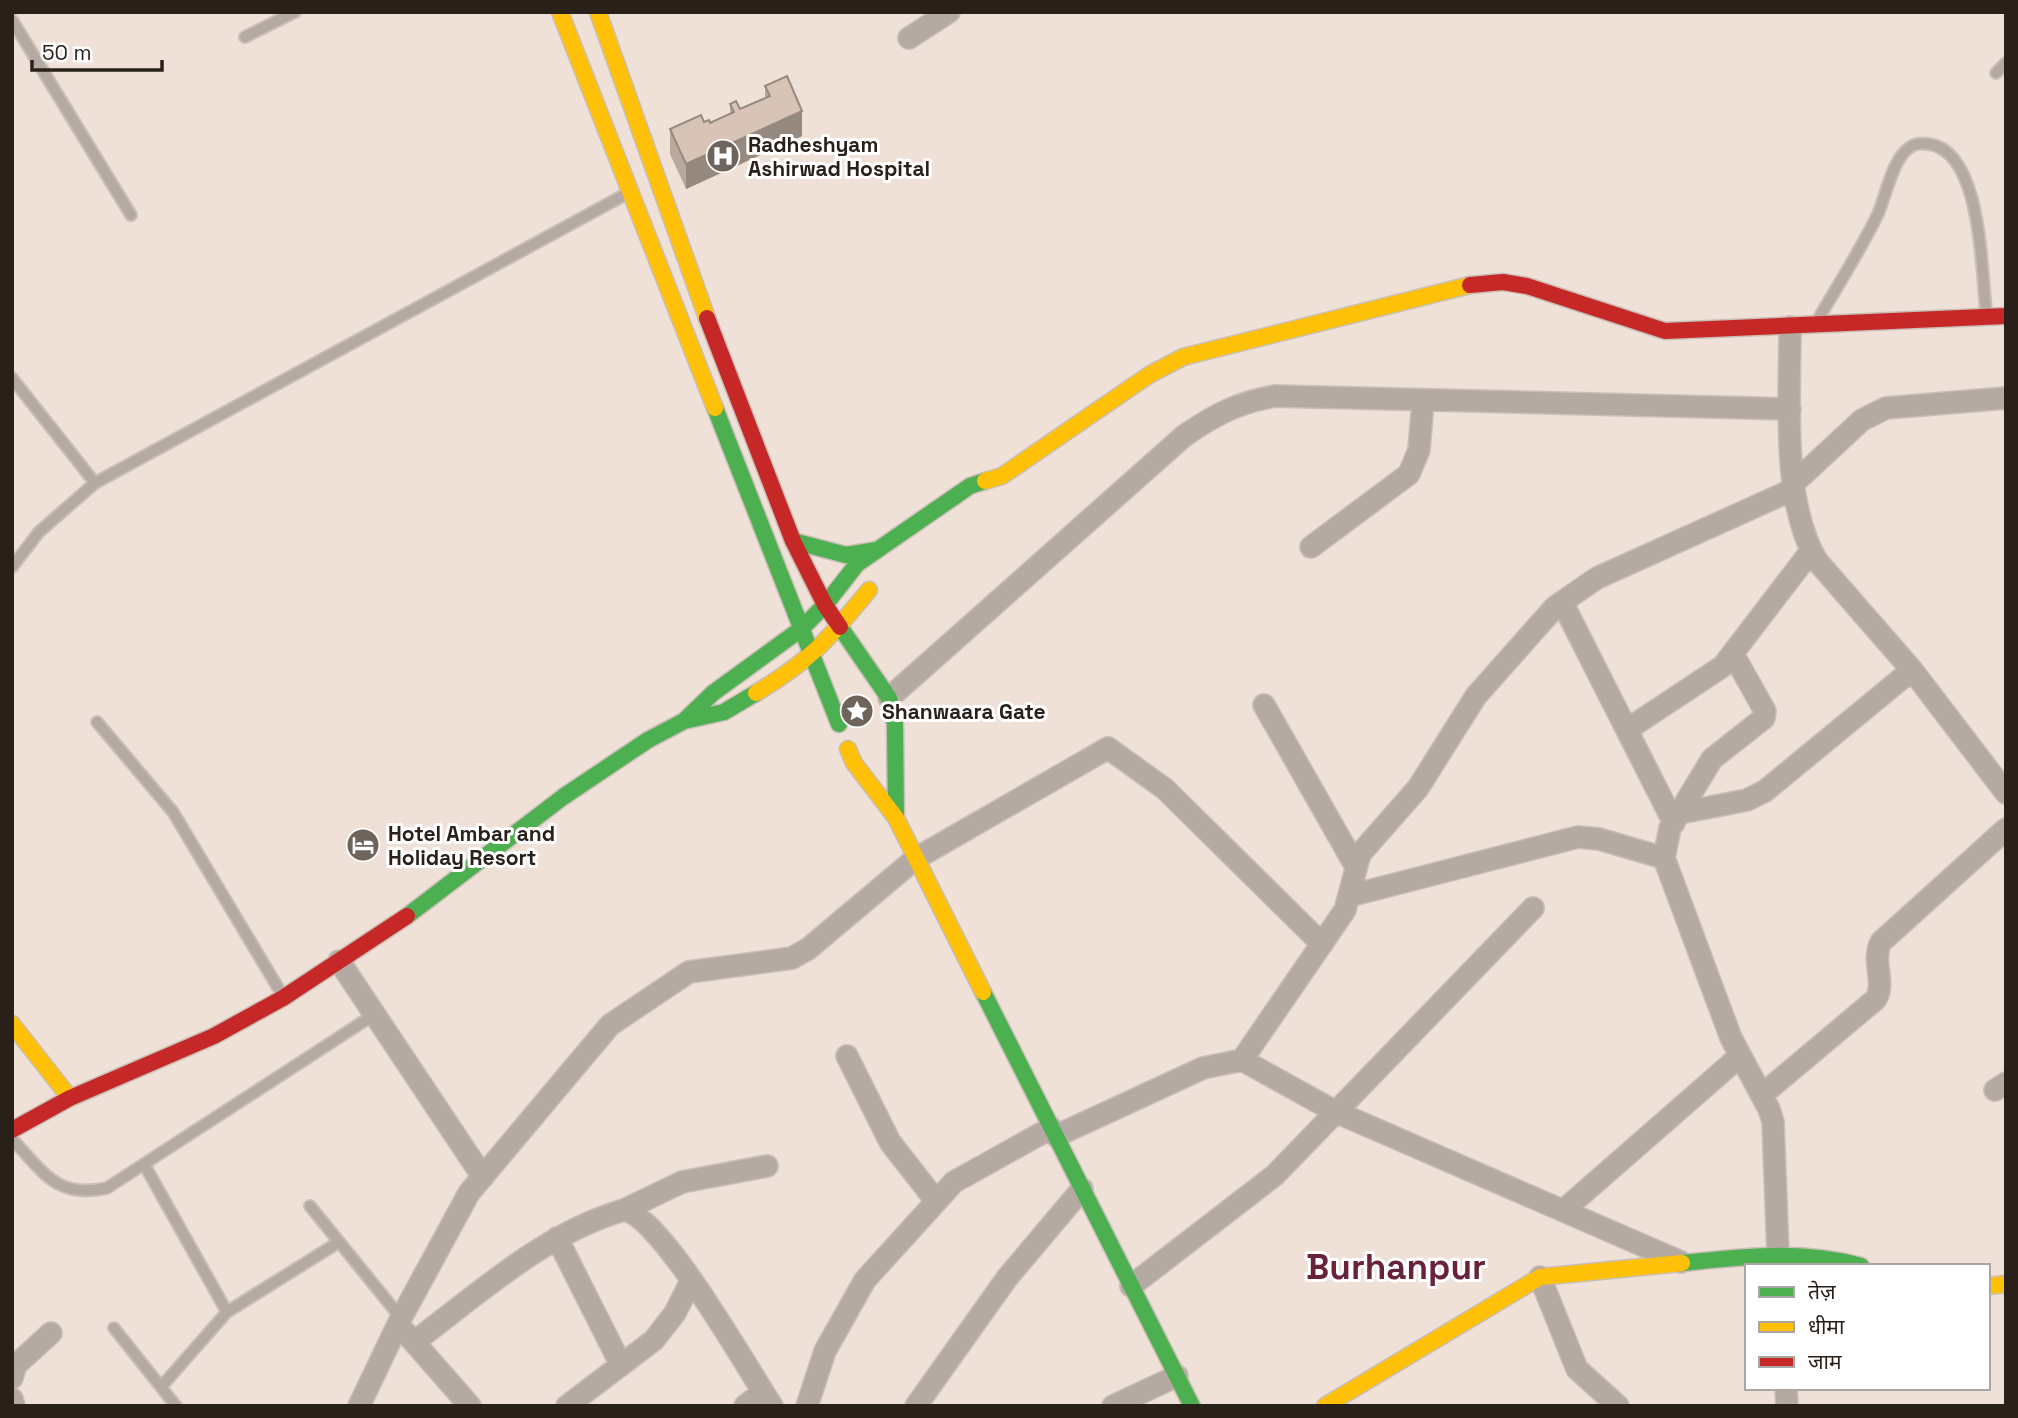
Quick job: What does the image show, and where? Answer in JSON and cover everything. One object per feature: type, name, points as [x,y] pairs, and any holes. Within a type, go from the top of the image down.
[{"type":"main road","points":[[560,12],[718,349],[793,541],[825,605],[889,698],[895,724],[896,818]]},
{"type":"main road","points":[[598,12],[644,187],[801,629],[838,724]]},
{"type":"main road","points":[[12,1130],[70,1098],[214,1036],[283,998],[413,912],[563,797],[649,740],[684,721],[712,694],[801,629],[825,605],[857,564],[970,486],[1002,476],[1149,375],[1183,357],[1479,283],[1505,280],[1544,289],[1639,326],[1665,331],[2006,316]]},
{"type":"main road","points":[[987,496],[1002,476]]},
{"type":"main road","points":[[793,541],[846,555],[877,550]]},
{"type":"main road","points":[[684,721],[724,712],[812,656],[841,627],[880,578]]},
{"type":"main road","points":[[849,749],[854,763],[896,818],[1192,1406]]},
{"type":"main road","points":[[12,1024],[70,1098]]},
{"type":"main road","points":[[1325,1406],[1540,1277],[1683,1263],[1748,1262],[1779,1254],[1833,1258],[1854,1264]]},
{"type":"street","points":[[909,38],[946,13]]},
{"type":"street","points":[[1790,327],[1794,486],[1800,527],[1811,551],[1912,670],[2006,793]]},
{"type":"street","points":[[889,698],[1184,436],[1211,417],[1242,402],[1275,396],[1790,409]]},
{"type":"street","points":[[807,1406],[825,1351],[860,1286],[960,1178],[1053,1132],[1203,1068],[1242,1059],[1345,910],[1360,854],[1418,788],[1476,696],[1562,602],[1597,578],[1794,486],[1862,420],[1886,408],[2006,398]]},
{"type":"street","points":[[1311,547],[1409,474],[1419,450],[1423,400]]},
{"type":"street","points":[[1628,729],[1710,677],[1733,654],[1811,551]]},
{"type":"street","points":[[1562,602],[1677,818]]},
{"type":"street","points":[[1733,654],[1765,711],[1764,718],[1718,753],[1677,818],[1665,843],[1664,858],[1740,1056],[1763,1094],[1773,1122],[1779,1254]]},
{"type":"street","points":[[1677,818],[1747,800],[1765,791],[1912,670]]},
{"type":"street","points":[[1264,705],[1355,865]]},
{"type":"street","points":[[359,1406],[399,1321],[469,1193],[610,1025],[689,972],[792,958],[808,949],[915,859],[1108,748],[1165,789],[1322,944]]},
{"type":"street","points":[[1763,1094],[1876,999],[1880,985],[1877,951],[1881,942],[2006,829]]},
{"type":"street","points":[[1349,896],[1578,837],[1599,839],[1664,858]]},
{"type":"street","points":[[1131,1286],[1265,1184],[1532,908]]},
{"type":"street","points":[[339,961],[483,1177]]},
{"type":"street","points":[[847,1056],[890,1142],[936,1201]]},
{"type":"street","points":[[1564,1209],[1740,1056]]},
{"type":"street","points":[[1242,1059],[1336,1112],[1683,1263]]},
{"type":"street","points":[[414,1342],[557,1238],[581,1224],[624,1210],[682,1182],[767,1166]]},
{"type":"street","points":[[916,1406],[1007,1278],[1082,1189]]},
{"type":"street","points":[[624,1210],[644,1219],[691,1281],[767,1399],[745,1406]]},
{"type":"street","points":[[557,1238],[621,1365]]},
{"type":"street","points":[[1540,1277],[1577,1369],[1619,1406]]},
{"type":"street","points":[[567,1406],[666,1327],[691,1281]]},
{"type":"street","points":[[399,1321],[470,1406]]},
{"type":"street","points":[[12,1378],[16,1365],[51,1332]]},
{"type":"street","points":[[1113,1406],[1177,1376]]},
{"type":"street","points":[[12,1399],[14,1406]]},
{"type":"lane","points":[[245,37],[295,12]]},
{"type":"lane","points":[[12,20],[131,215]]},
{"type":"lane","points":[[1996,73],[2006,63]]},
{"type":"lane","points":[[1815,324],[1868,234],[1901,156],[1912,145],[1921,142],[1934,144],[1952,155],[1966,177],[1973,204],[1987,317]]},
{"type":"lane","points":[[12,567],[39,532],[95,483],[644,187]]},
{"type":"lane","points":[[12,378],[95,483]]},
{"type":"lane","points":[[97,722],[173,812],[283,998]]},
{"type":"lane","points":[[12,1139],[39,1168],[71,1191],[85,1193],[107,1188],[375,1014]]},
{"type":"lane","points":[[145,1164],[227,1312]]},
{"type":"lane","points":[[310,1206],[399,1321]]},
{"type":"lane","points":[[161,1387],[227,1312],[339,1242]]},
{"type":"lane","points":[[114,1328],[176,1406]]},
{"type":"building","points":[[787,76],[802,111],[686,164],[670,129],[701,115],[704,122],[709,120],[710,123],[734,112],[730,104],[736,101],[740,109],[770,96],[765,86]]},
{"type":"traffic: fast","points":[[715,408],[839,724]]},
{"type":"traffic: fast","points":[[684,721],[713,693],[801,629],[825,605],[857,564],[970,486],[985,481]]},
{"type":"traffic: fast","points":[[793,541],[846,555],[877,550]]},
{"type":"traffic: fast","points":[[840,627],[889,698],[895,724],[896,818]]},
{"type":"traffic: fast","points":[[407,916],[563,797],[648,740],[684,721],[724,712],[756,693]]},
{"type":"traffic: fast","points":[[983,992],[1192,1406]]},
{"type":"traffic: fast","points":[[1682,1263],[1794,1256],[1852,1264]]},
{"type":"traffic: slow","points":[[560,12],[715,408]]},
{"type":"traffic: slow","points":[[598,12],[707,318]]},
{"type":"traffic: slow","points":[[985,481],[1002,476],[1149,375],[1183,357],[1470,285]]},
{"type":"traffic: slow","points":[[756,693],[818,648],[869,590]]},
{"type":"traffic: slow","points":[[848,749],[854,763],[896,818],[983,992]]},
{"type":"traffic: slow","points":[[12,1024],[70,1098]]},
{"type":"traffic: slow","points":[[1325,1406],[1540,1277],[1682,1263]]},
{"type":"traffic: slow","points":[[1990,1286],[2006,1284]]},
{"type":"traffic: jam","points":[[1470,285],[1503,282],[1527,286],[1665,331],[2006,316]]},
{"type":"traffic: jam","points":[[707,318],[793,541],[825,605],[840,627]]},
{"type":"traffic: jam","points":[[12,1130],[70,1098],[214,1036],[283,998],[407,916]]},
{"type":"place","name":"Radheshyam Ashirwad Hospital","points":[[723,156]]},
{"type":"place","name":"Shanwaara Gate","points":[[857,711]]},
{"type":"place","name":"Hotel Ambar and Holiday Resort","points":[[363,845]]},
{"type":"district","name":"Burhanpur","points":[[1396,1267]]}]
